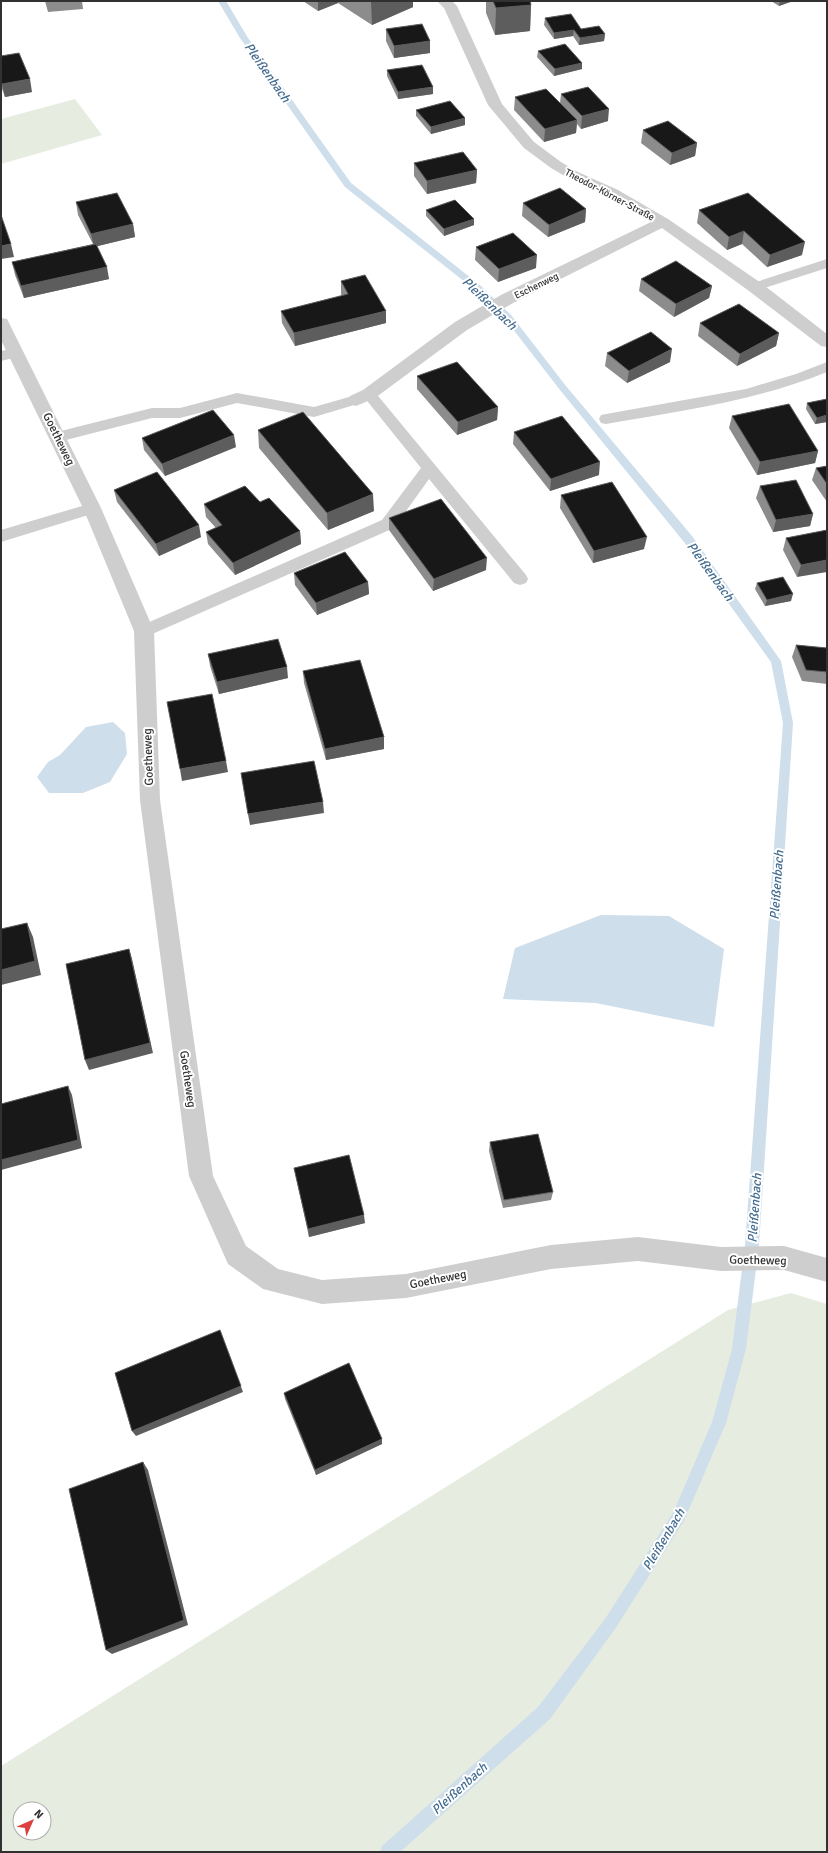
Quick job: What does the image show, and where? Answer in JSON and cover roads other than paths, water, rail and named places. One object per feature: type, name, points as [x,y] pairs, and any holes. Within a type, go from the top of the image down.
[{"type":"street","name":"Theodor-Körner-Straße","points":[[453,3],[495,105],[529,145],[556,165],[573,175],[612,193],[663,222],[755,287],[827,342]]},
{"type":"street","name":"Eschenweg","points":[[362,397],[461,326],[507,299],[663,222]]},
{"type":"street","name":"Goetheweg","points":[[1,323],[9,355],[58,437],[92,508],[144,631],[150,800],[201,1176],[237,1255],[272,1280],[322,1292],[406,1286],[551,1257],[638,1249],[721,1259],[784,1258],[827,1270]]},
{"type":"lane","points":[[755,287],[827,263]]},
{"type":"lane","points":[[606,419],[752,392],[801,379],[827,367]]},
{"type":"lane","points":[[58,437],[152,413],[180,413],[237,398],[314,412],[362,397],[429,468],[520,579]]},
{"type":"lane","points":[[144,631],[388,524],[429,468]]},
{"type":"lane","points":[[1,536],[92,508]]},
{"type":"water","points":[[113,722],[125,733],[127,754],[110,782],[83,793],[49,793],[37,777],[48,762],[60,755],[86,727]]},
{"type":"water","points":[[601,915],[669,916],[724,949],[714,1027],[596,1003],[503,999],[515,948]]},
{"type":"waterway","name":"Pleißenbach","points":[[222,1],[244,38],[348,185],[478,288],[508,317],[563,388],[688,539],[776,661],[788,723],[752,1245],[739,1349],[719,1423],[679,1516],[610,1624],[544,1713],[388,1852]]}]
